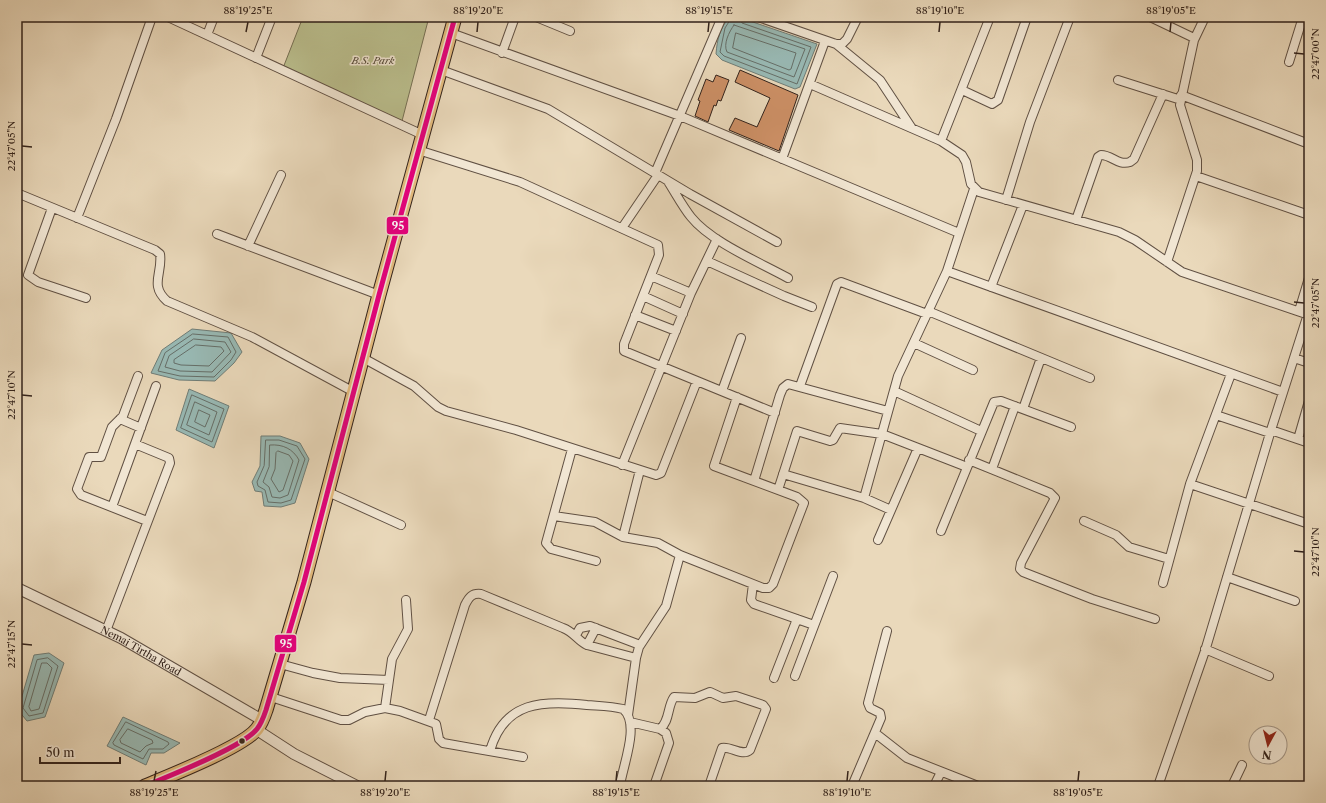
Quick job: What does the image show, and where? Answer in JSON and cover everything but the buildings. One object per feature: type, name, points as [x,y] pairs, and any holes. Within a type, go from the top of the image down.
[{"type":"main road","points":[[145,786],[243,740],[260,725],[271,697],[304,582],[379,295],[455,17]]},
{"type":"street","points":[[77,218],[116,119],[152,17]]},
{"type":"street","points":[[168,17],[423,135]]},
{"type":"street","points":[[207,35],[214,17]]},
{"type":"street","points":[[256,58],[272,17]]},
{"type":"street","points":[[502,53],[515,17]]},
{"type":"street","points":[[536,17],[570,31]]},
{"type":"street","points":[[622,228],[657,174],[722,17]]},
{"type":"street","points":[[758,17],[836,44],[842,44],[847,39],[858,17]]},
{"type":"street","points":[[941,141],[990,17]]},
{"type":"street","points":[[962,90],[992,104],[996,103],[1027,17]]},
{"type":"street","points":[[1006,200],[1030,122],[1070,17]]},
{"type":"street","points":[[1150,17],[1194,38]]},
{"type":"street","points":[[1167,262],[1196,176],[1197,160],[1181,112],[1181,97],[1194,38],[1205,17]]},
{"type":"street","points":[[1289,62],[1303,17]]},
{"type":"street","points":[[451,33],[502,53],[680,116],[959,233]]},
{"type":"street","points":[[782,159],[825,41]]},
{"type":"street","points":[[836,44],[880,80],[912,127]]},
{"type":"street","points":[[441,70],[548,109],[668,181],[777,242]]},
{"type":"street","points":[[1118,80],[1163,94],[1181,97],[1309,144]]},
{"type":"street","points":[[810,84],[912,127],[941,141],[962,156],[974,189],[946,271],[894,391],[864,498]]},
{"type":"street","points":[[1076,220],[1098,157],[1105,155],[1120,163],[1130,162],[1134,159],[1163,94]]},
{"type":"street","points":[[418,150],[520,182],[658,246],[659,255],[624,344],[624,351],[662,368],[775,413]]},
{"type":"street","points":[[248,246],[281,175]]},
{"type":"street","points":[[1196,176],[1309,215]]},
{"type":"street","points":[[668,181],[691,217],[704,230],[717,239],[788,278]]},
{"type":"street","points":[[974,189],[979,192],[1127,236],[1189,275],[1308,314],[1270,432],[1205,649],[1158,786]]},
{"type":"street","points":[[17,193],[155,250],[160,254],[157,287],[160,295],[168,301],[246,334],[354,392]]},
{"type":"street","points":[[991,287],[1023,204]]},
{"type":"street","points":[[52,208],[28,275],[38,282],[86,298]]},
{"type":"street","points":[[217,234],[379,295]]},
{"type":"street","points":[[622,465],[691,293],[717,239]]},
{"type":"street","points":[[707,261],[812,307]]},
{"type":"street","points":[[946,271],[1283,392]]},
{"type":"street","points":[[651,276],[691,293]]},
{"type":"street","points":[[1299,311],[1309,278]]},
{"type":"street","points":[[800,386],[837,284],[841,282],[927,313],[1090,378]]},
{"type":"street","points":[[643,296],[683,314]]},
{"type":"street","points":[[635,315],[676,331]]},
{"type":"street","points":[[722,391],[741,338]]},
{"type":"street","points":[[914,343],[973,370]]},
{"type":"street","points":[[363,358],[414,386],[438,407],[446,411],[507,428],[656,475],[661,473],[697,381]]},
{"type":"street","points":[[992,469],[1041,358]]},
{"type":"street","points":[[1294,358],[1309,363]]},
{"type":"street","points":[[1163,583],[1190,484],[1231,374]]},
{"type":"street","points":[[138,376],[120,420],[112,427],[101,457],[89,457],[77,489],[81,495],[147,521]]},
{"type":"street","points":[[754,481],[783,388],[788,384],[888,411]]},
{"type":"street","points":[[112,507],[156,386]]},
{"type":"street","points":[[894,391],[981,431]]},
{"type":"street","points":[[554,516],[595,522],[623,537],[653,541],[680,555],[763,588],[769,588],[773,584],[804,506],[801,500],[714,466],[737,397]]},
{"type":"street","points":[[941,531],[994,402],[1001,401],[1071,427]]},
{"type":"street","points":[[1298,439],[1309,401]]},
{"type":"street","points":[[1216,415],[1309,443]]},
{"type":"street","points":[[120,420],[140,428]]},
{"type":"street","points":[[778,490],[797,432],[830,441],[833,440],[840,428],[882,434],[918,448],[968,464],[992,469],[1050,493],[1055,498],[1021,564],[1020,569],[1023,572],[1092,599],[1155,619]]},
{"type":"street","points":[[106,631],[170,462],[169,458],[164,455],[135,444]]},
{"type":"street","points":[[572,448],[554,516],[546,539],[547,547],[596,561]]},
{"type":"street","points":[[878,540],[918,448]]},
{"type":"street","points":[[623,537],[640,470]]},
{"type":"street","points":[[783,474],[864,498],[891,510]]},
{"type":"street","points":[[1190,484],[1309,524]]},
{"type":"street","points":[[328,492],[401,525]]},
{"type":"street","points":[[1084,521],[1116,535],[1129,547],[1169,559]]},
{"type":"street","points":[[620,786],[631,737],[629,719],[636,658],[640,646],[666,606],[680,555]]},
{"type":"street","points":[[795,676],[833,576]]},
{"type":"street","points":[[1227,577],[1295,601]]},
{"type":"street","points":[[753,584],[752,602],[814,625]]},
{"type":"street","name":"Nemai Tirtha Road","points":[[17,588],[106,631],[260,725],[294,754],[357,786]]},
{"type":"street","points":[[429,720],[465,605],[469,597],[474,593],[481,594],[563,628],[576,635],[582,643],[636,658]]},
{"type":"street","points":[[385,708],[395,652],[408,629],[406,600]]},
{"type":"street","points":[[774,678],[797,619]]},
{"type":"street","points":[[576,635],[580,628],[585,626],[596,628],[640,646]]},
{"type":"street","points":[[587,645],[596,628]]},
{"type":"street","points":[[852,786],[882,715],[870,708],[868,703],[887,632]]},
{"type":"street","points":[[1205,649],[1269,676]]},
{"type":"street","points":[[280,664],[313,673],[340,678],[389,680]]},
{"type":"street","points":[[660,729],[665,725],[671,702],[674,697],[680,696],[695,698],[710,692],[723,698],[736,696],[762,705],[766,709],[750,750],[744,753],[726,747],[722,748],[709,786]]},
{"type":"street","points":[[271,697],[341,720],[349,720],[365,712],[385,708],[400,711],[429,720],[436,724],[439,740],[443,743],[524,757]]},
{"type":"street","points":[[490,751],[498,729],[507,720],[528,706],[561,702],[619,708],[629,719],[660,729],[666,733],[669,743],[654,786]]},
{"type":"street","points":[[875,733],[908,758],[978,786]]},
{"type":"street","points":[[1232,786],[1242,765]]},
{"type":"street","points":[[934,786],[942,772]]},
{"type":"green space","name":"B.S. Park","points":[[303,17],[429,17],[402,121],[283,68]]},
{"type":"water","points":[[730,17],[744,19],[817,44],[800,87],[795,89],[722,60],[716,54],[720,34]]},
{"type":"water","points":[[192,329],[231,333],[242,352],[234,363],[215,381],[179,380],[151,373],[162,350]]},
{"type":"water","points":[[189,389],[229,406],[214,448],[176,430]]},
{"type":"water","points":[[261,436],[280,436],[300,443],[309,459],[295,503],[281,507],[264,506],[262,492],[255,491],[252,482],[260,466]]},
{"type":"water","points":[[49,653],[64,663],[45,717],[27,721],[18,710],[34,655]]},
{"type":"water","points":[[123,717],[180,743],[164,753],[151,753],[146,765],[107,746]]},
{"type":"transit line","name":"95","points":[[145,786],[222,752],[249,736],[260,725],[266,710],[304,582],[379,295],[455,17]]}]
